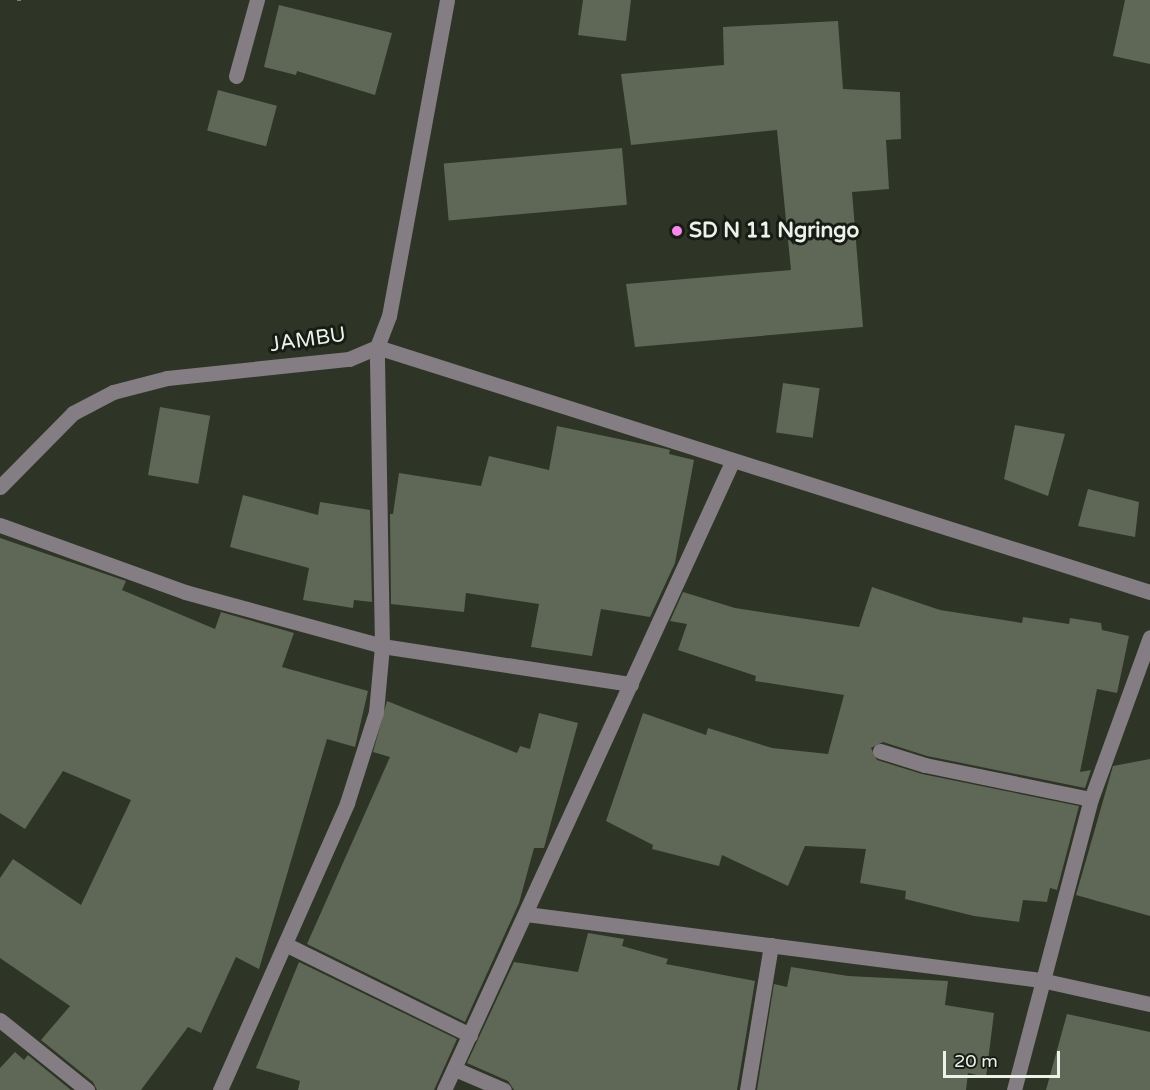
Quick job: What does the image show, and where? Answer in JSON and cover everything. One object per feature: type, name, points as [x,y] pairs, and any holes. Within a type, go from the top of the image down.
[{"type":"street","points":[[236,76],[257,0]]},
{"type":"street","name":"JAMBU","points":[[0,487],[73,412],[113,392],[166,378],[349,359],[377,347],[389,316],[447,0]]},
{"type":"street","points":[[220,1090],[347,803],[376,712],[382,646],[377,347],[732,462],[1150,592]]},
{"type":"street","points":[[444,1090],[732,462]]},
{"type":"street","points":[[0,525],[185,592],[382,646],[631,684]]},
{"type":"street","points":[[1014,1090],[1041,980],[1091,799],[1150,637]]},
{"type":"street","points":[[880,751],[925,765],[1091,799]]},
{"type":"street","points":[[526,914],[1041,980],[1150,1004]]},
{"type":"street","points":[[286,945],[470,1035]]},
{"type":"street","points":[[747,1090],[771,945]]},
{"type":"street","points":[[0,1020],[87,1090]]},
{"type":"street","points":[[454,1069],[504,1090]]},
{"type":"building","points":[[583,0],[631,0],[626,41],[578,35]]},
{"type":"building","points":[[1125,0],[1150,0],[1150,64],[1113,56]]},
{"type":"building","points":[[279,5],[392,33],[375,95],[297,71],[296,75],[264,67]]},
{"type":"building","points":[[838,21],[843,89],[900,92],[901,139],[886,140],[889,189],[852,192],[863,327],[635,347],[626,284],[791,270],[777,130],[631,145],[621,74],[724,65],[723,27]]},
{"type":"building","points":[[218,90],[277,106],[266,146],[207,131]]},
{"type":"building","points":[[622,148],[627,205],[449,220],[444,164]]},
{"type":"building","points":[[783,383],[820,388],[813,438],[776,433]]},
{"type":"building","points":[[160,407],[210,416],[198,484],[148,475]]},
{"type":"building","points":[[1015,425],[1065,434],[1048,496],[1004,479]]},
{"type":"building","points":[[557,426],[662,448],[670,450],[669,454],[694,460],[675,563],[650,617],[601,609],[592,656],[531,647],[539,604],[466,593],[464,612],[391,604],[390,514],[393,514],[399,473],[481,486],[489,456],[549,470]]},
{"type":"building","points":[[1088,489],[1139,502],[1135,537],[1078,526]]},
{"type":"building","points":[[243,495],[318,515],[320,502],[370,510],[372,602],[354,600],[353,608],[303,600],[309,568],[230,547]]},
{"type":"building","points":[[0,538],[126,581],[122,590],[215,629],[221,612],[294,633],[282,667],[368,691],[355,747],[327,739],[259,969],[236,957],[201,1033],[188,1027],[141,1090],[97,1090],[93,1082],[41,1040],[70,1006],[0,958],[0,878],[13,859],[81,905],[131,800],[63,771],[25,829],[0,813]]},
{"type":"building","points":[[872,587],[940,610],[1022,623],[1023,617],[1069,624],[1070,618],[1101,623],[1102,630],[1129,636],[1117,693],[1097,689],[1080,772],[1091,770],[1085,788],[927,756],[883,742],[871,748],[877,760],[922,774],[1079,806],[1057,890],[1050,888],[1047,902],[1023,900],[1019,922],[974,916],[905,899],[906,891],[860,883],[866,849],[805,846],[788,886],[722,855],[719,866],[652,849],[653,845],[606,821],[643,713],[706,735],[708,728],[772,748],[828,754],[844,695],[755,681],[756,676],[678,650],[687,624],[670,621],[683,592],[735,608],[859,627]]},
{"type":"building","points":[[387,701],[517,753],[520,746],[530,749],[539,713],[578,723],[544,848],[534,848],[519,903],[465,1022],[307,944],[390,757],[373,752]]},
{"type":"building","points":[[1150,759],[1150,916],[1076,895],[1113,766]]},
{"type":"building","points":[[588,933],[624,939],[622,946],[668,959],[666,964],[755,981],[737,1090],[514,1090],[508,1081],[467,1063],[514,962],[578,972]]},
{"type":"building","points":[[299,962],[457,1039],[434,1090],[298,1090],[300,1081],[256,1068]]},
{"type":"building","points":[[791,967],[848,976],[948,981],[945,1005],[994,1013],[986,1077],[968,1073],[966,1090],[757,1090],[774,984],[787,987]]},
{"type":"building","points":[[1067,1014],[1150,1032],[1150,1090],[1046,1090]]},
{"type":"building","points":[[15,1052],[24,1060],[28,1055],[71,1090],[0,1090],[0,1068]]},
{"type":"place","name":"SD N 11 Ngringo","points":[[677,231]]}]
